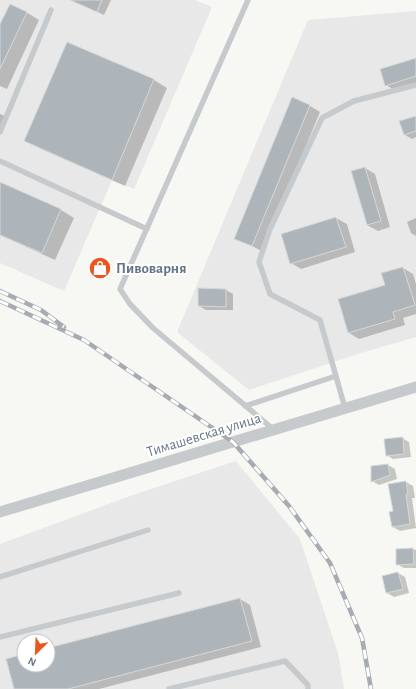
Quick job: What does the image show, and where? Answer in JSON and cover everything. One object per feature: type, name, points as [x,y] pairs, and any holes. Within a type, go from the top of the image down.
[{"type":"street","name":"Тимашевская улица","points":[[0,512],[416,387]]},
{"type":"lane","points":[[248,0],[120,289],[130,304],[153,328],[273,429]]},
{"type":"lane","points":[[0,132],[51,10]]},
{"type":"lane","points":[[345,408],[320,320],[270,294],[260,262],[270,229],[322,118],[354,101],[416,86]]},
{"type":"lane","points":[[0,161],[147,229]]},
{"type":"lane","points":[[245,406],[336,376]]},
{"type":"lane","points":[[0,577],[148,530]]},
{"type":"lane","points":[[0,637],[179,593]]},
{"type":"lane","points":[[169,689],[285,661],[308,685],[308,689]]},
{"type":"shaded area","points":[[0,0],[195,0],[212,7],[134,189],[112,180],[64,291],[0,263]]},
{"type":"shaded area","points":[[416,11],[416,337],[361,353],[249,390],[177,332],[308,20]]},
{"type":"shaded area","points":[[236,461],[300,539],[338,653],[344,689],[0,689],[0,544],[133,495]]},
{"type":"building","points":[[70,0],[102,0],[97,12]]},
{"type":"building","points":[[10,4],[27,12],[0,69],[0,24]]},
{"type":"building","points":[[67,42],[154,79],[112,180],[24,141]]},
{"type":"building","points":[[416,58],[416,76],[385,86],[380,69]]},
{"type":"building","points":[[292,97],[310,105],[252,246],[234,239]]},
{"type":"building","points":[[416,116],[416,131],[404,135],[399,121]]},
{"type":"building","points":[[365,167],[381,221],[367,225],[351,171]]},
{"type":"building","points":[[0,182],[61,209],[42,253],[0,235]]},
{"type":"building","points":[[336,217],[346,247],[290,264],[281,234]]},
{"type":"building","points":[[403,267],[415,305],[393,312],[395,319],[348,333],[338,299],[385,285],[381,273]]},
{"type":"building","points":[[198,288],[226,289],[226,307],[198,306]]},
{"type":"building","points":[[403,437],[404,454],[386,456],[384,439]]},
{"type":"building","points":[[388,464],[390,475],[371,482],[371,466]]},
{"type":"building","points":[[406,481],[408,494],[406,494],[410,524],[392,527],[389,512],[393,511],[388,484]]},
{"type":"building","points":[[413,548],[414,564],[396,565],[396,549]]},
{"type":"building","points":[[398,572],[403,589],[386,593],[382,576]]},
{"type":"building","points":[[240,598],[252,641],[68,689],[14,689],[6,659],[16,656],[16,673],[56,673],[56,646]]},
{"type":"railway","points":[[0,291],[41,310],[64,327]]},
{"type":"railway","points":[[0,301],[84,340],[233,442],[289,506],[330,563],[362,638],[371,689]]},
{"type":"place","name":"Пивоварня","points":[[100,268]]}]
